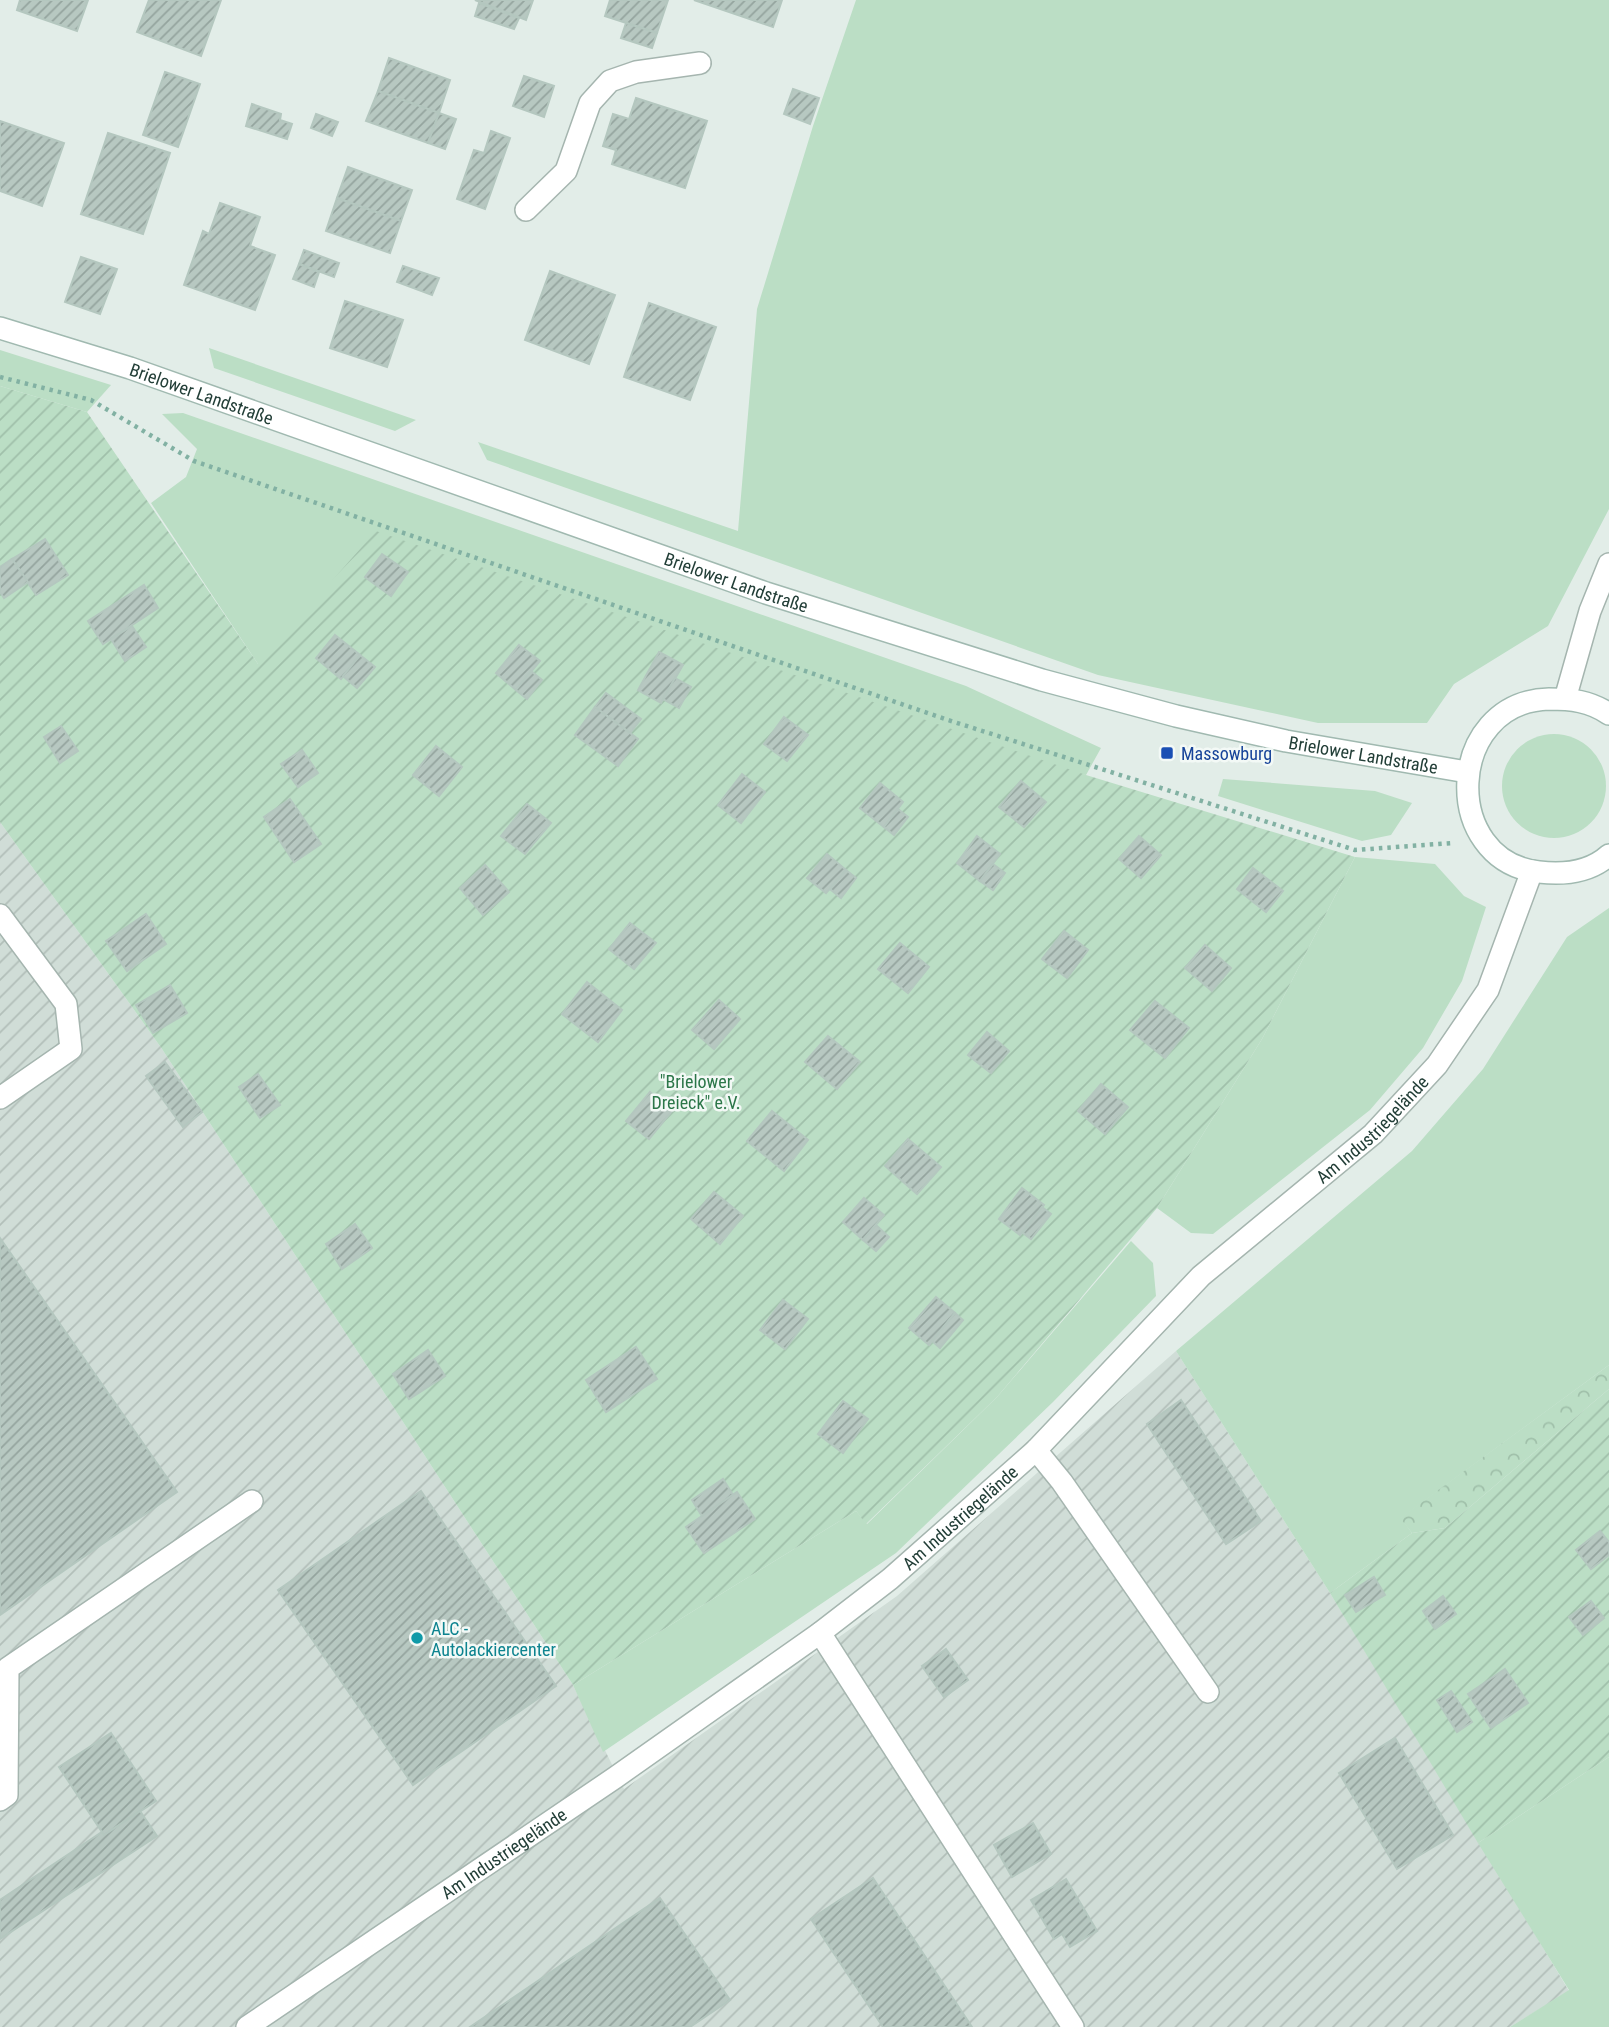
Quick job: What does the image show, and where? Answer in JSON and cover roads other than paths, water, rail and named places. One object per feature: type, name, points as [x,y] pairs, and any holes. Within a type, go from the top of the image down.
[{"type":"main road","points":[[526,210],[565,171],[590,103],[611,81],[636,72],[700,63]]},
{"type":"main road","name":"Brielower Landstraße","points":[[0,321],[22,334]]},
{"type":"main road","name":"Brielower Landstraße","points":[[0,328],[156,377],[766,593],[1042,680],[1176,716],[1286,741],[1467,772]]},
{"type":"main road","points":[[1565,699],[1590,611],[1609,564]]},
{"type":"main road","points":[[1609,714],[1585,701],[1530,700],[1511,708],[1480,737],[1467,772],[1467,798],[1474,823],[1486,840],[1508,861],[1532,871],[1560,874],[1580,871],[1609,855]]},
{"type":"main road","name":"Am Industriegelände","points":[[256,2025],[820,1633],[890,1579],[1036,1450],[1201,1276],[1373,1134],[1437,1065],[1488,990],[1532,871]]},
{"type":"main road","points":[[0,1098],[71,1049],[66,1004],[3,925]]},
{"type":"main road","points":[[1036,1450],[1062,1482],[1208,1692]]},
{"type":"main road","points":[[0,1800],[7,1795],[8,1668],[252,1501]]},
{"type":"main road","points":[[820,1633],[1073,2027]]},
{"type":"place","name":"Massowburg","points":[[1167,753]]},
{"type":"place","name":"ALC - Autolackiercenter","points":[[417,1638]]},
{"type":"park label","name":"\"Brielower Dreieck\" e.V.","points":[[696,1091]]}]
